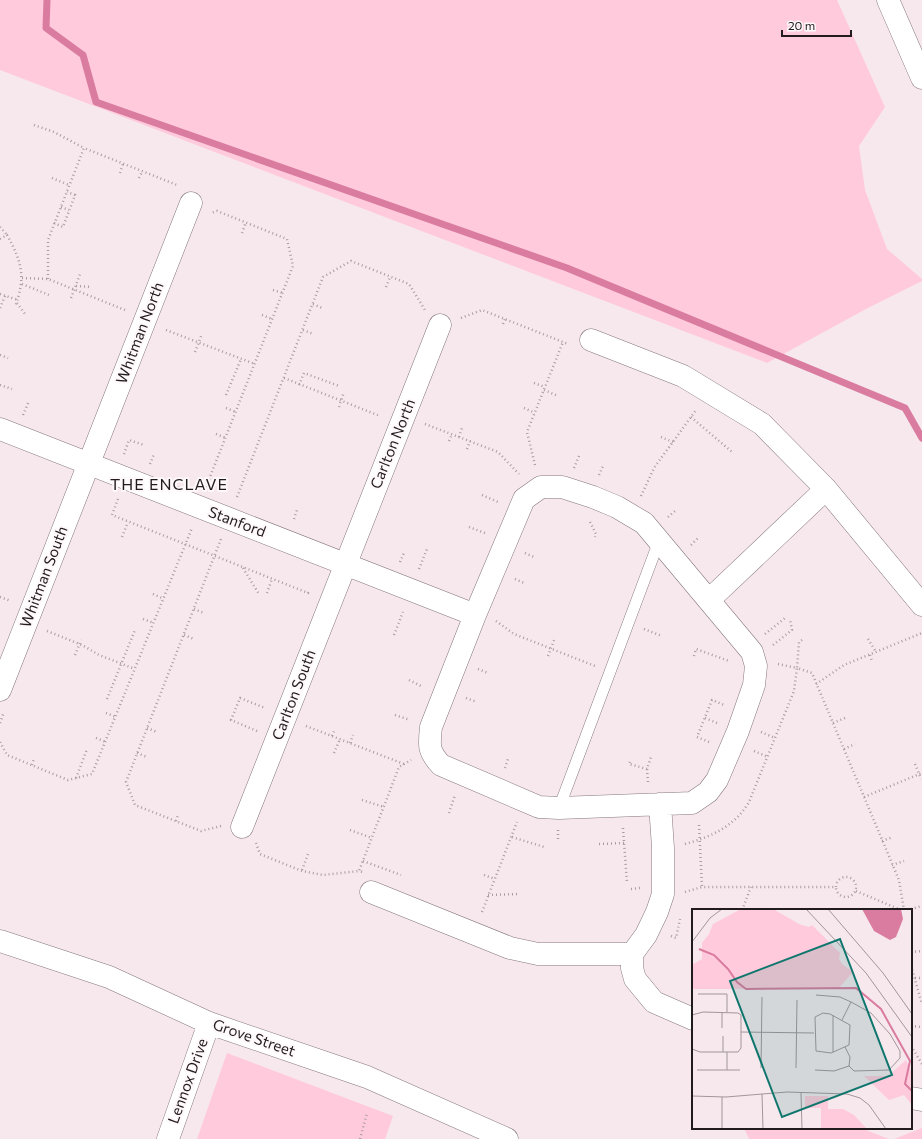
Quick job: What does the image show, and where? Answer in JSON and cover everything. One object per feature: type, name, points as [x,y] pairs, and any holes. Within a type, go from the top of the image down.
[{"type":"main road","points":[[888,0],[922,78]]},
{"type":"main road","name":"Whitman North","points":[[88,463],[193,202]]},
{"type":"main road","name":"Carlton North","points":[[346,564],[434,319]]},
{"type":"main road","points":[[591,340],[683,376],[762,424],[826,489],[922,605]]},
{"type":"main road","name":"Stanford","points":[[0,429],[483,616]]},
{"type":"main road","name":"Whitman South","points":[[0,690],[88,463]]},
{"type":"main road","points":[[562,487],[593,496],[617,507],[644,524],[659,541],[752,652],[755,659],[754,685],[730,727],[717,780],[708,792],[692,803],[655,795],[558,817],[539,807],[441,765],[433,756],[429,745],[431,727],[483,616],[524,499],[541,488],[562,487]]},
{"type":"main road","points":[[709,600],[826,489]]},
{"type":"main road","name":"Carlton South","points":[[240,831],[346,564]]},
{"type":"main road","points":[[655,795],[664,855],[663,894],[646,936],[632,954],[632,968],[635,979],[654,1002],[692,1018]]},
{"type":"main road","points":[[369,883],[510,948],[538,954],[632,954]]},
{"type":"main road","name":"Grove Street","points":[[0,941],[109,977],[209,1023],[367,1076],[507,1139]]},
{"type":"main road","name":"Lennox Drive","points":[[168,1139],[209,1023]]},
{"type":"main road","points":[[912,1098],[922,1100]]},
{"type":"lane","points":[[558,817],[659,541]]},
{"type":"path","points":[[34,125],[54,132],[84,148],[142,172],[193,202],[287,239],[293,266],[204,493]]},
{"type":"path","points":[[48,279],[48,240],[84,148]]},
{"type":"path","points":[[120,173],[123,164]]},
{"type":"path","points":[[139,178],[142,172]]},
{"type":"path","points":[[52,178],[69,185]]},
{"type":"path","points":[[54,223],[63,227],[75,195],[67,192]]},
{"type":"path","points":[[61,207],[69,210]]},
{"type":"path","points":[[242,233],[246,222]]},
{"type":"path","points":[[0,227],[7,235],[17,254],[20,264],[22,284],[15,307]]},
{"type":"path","points":[[0,239],[7,235]]},
{"type":"path","points":[[237,498],[323,277],[351,261],[409,284],[434,319]]},
{"type":"path","points":[[71,298],[80,274]]},
{"type":"path","points":[[386,287],[390,277]]},
{"type":"path","points":[[22,278],[48,279],[125,310]]},
{"type":"path","points":[[22,284],[49,294]]},
{"type":"path","points":[[76,286],[92,287]]},
{"type":"path","points":[[273,290],[282,293]]},
{"type":"path","points":[[93,297],[95,292]]},
{"type":"path","points":[[0,294],[17,301],[25,314]]},
{"type":"path","points":[[0,308],[5,296]]},
{"type":"path","points":[[313,304],[322,308]]},
{"type":"path","points":[[461,319],[482,310],[570,344]]},
{"type":"path","points":[[262,315],[272,319]]},
{"type":"path","points":[[503,324],[505,319]]},
{"type":"path","points":[[162,328],[255,364]]},
{"type":"path","points":[[303,330],[313,334]]},
{"type":"path","points":[[195,352],[201,336]]},
{"type":"path","points":[[536,471],[526,432],[563,342]]},
{"type":"path","points":[[0,355],[8,358]]},
{"type":"path","points":[[226,395],[241,359]]},
{"type":"path","points":[[300,385],[304,373],[339,386]]},
{"type":"path","points":[[284,378],[387,419]]},
{"type":"path","points":[[534,383],[558,396]]},
{"type":"path","points":[[0,385],[12,389]]},
{"type":"path","points":[[338,407],[344,392]]},
{"type":"path","points":[[21,421],[29,401]]},
{"type":"path","points":[[639,500],[654,468],[699,406]]},
{"type":"path","points":[[226,408],[236,412]]},
{"type":"path","points":[[524,408],[535,413]]},
{"type":"path","points":[[691,417],[732,452]]},
{"type":"path","points":[[420,422],[498,452],[522,477]]},
{"type":"path","points":[[458,437],[462,428]]},
{"type":"path","points":[[216,434],[226,438]]},
{"type":"path","points":[[449,441],[452,434]]},
{"type":"path","points":[[661,437],[673,442]]},
{"type":"path","points":[[122,460],[129,440],[144,445]]},
{"type":"path","points":[[467,449],[470,441]]},
{"type":"path","points":[[572,474],[579,456]]},
{"type":"path","points":[[120,495],[112,515],[308,593],[311,587]]},
{"type":"path","points":[[482,495],[501,503]]},
{"type":"path","points":[[589,521],[596,534],[595,537]]},
{"type":"path","points":[[122,537],[128,522]]},
{"type":"path","points":[[0,742],[7,755],[68,780],[92,774],[193,527]]},
{"type":"path","points":[[469,527],[489,534]]},
{"type":"path","points":[[224,532],[126,782],[135,805],[201,831],[240,831],[260,854],[302,871],[323,875],[359,871]]},
{"type":"path","points":[[419,570],[427,549]]},
{"type":"path","points":[[243,568],[259,594]]},
{"type":"path","points":[[267,593],[272,579]]},
{"type":"path","points":[[153,594],[164,598]]},
{"type":"path","points":[[394,635],[405,607]]},
{"type":"path","points":[[194,609],[204,613]]},
{"type":"path","points":[[483,616],[514,634],[596,666]]},
{"type":"path","points":[[761,637],[785,618]]},
{"type":"path","points":[[143,619],[154,623]]},
{"type":"path","points":[[769,649],[792,630],[790,620]]},
{"type":"path","points":[[107,699],[135,630]]},
{"type":"path","points":[[45,631],[52,632],[79,644],[99,656],[135,669]]},
{"type":"path","points":[[816,684],[844,665],[922,632]]},
{"type":"path","points":[[184,635],[194,639]]},
{"type":"path","points":[[868,639],[876,652]]},
{"type":"path","points":[[75,655],[81,640]]},
{"type":"path","points":[[548,656],[554,640]]},
{"type":"path","points":[[802,640],[799,642],[797,668],[812,672],[899,880],[903,909]]},
{"type":"path","points":[[694,656],[696,649],[733,662]]},
{"type":"path","points":[[870,655],[872,661]]},
{"type":"path","points":[[409,680],[428,689]]},
{"type":"path","points":[[263,733],[231,720],[240,698],[266,709]]},
{"type":"path","points":[[714,744],[697,737],[712,700],[728,707]]},
{"type":"path","points":[[0,723],[4,711]]},
{"type":"path","points":[[106,713],[116,718]]},
{"type":"path","points":[[396,715],[415,722]]},
{"type":"path","points":[[705,718],[730,727]]},
{"type":"path","points":[[833,723],[845,718]]},
{"type":"path","points":[[299,723],[405,764]]},
{"type":"path","points":[[147,728],[156,732]]},
{"type":"path","points":[[332,736],[335,729]]},
{"type":"path","points":[[350,743],[353,735]]},
{"type":"path","points":[[96,738],[106,742]]},
{"type":"path","points":[[334,752],[340,739]]},
{"type":"path","points":[[844,749],[855,744]]},
{"type":"path","points":[[76,778],[87,749]]},
{"type":"path","points":[[137,753],[147,757]]},
{"type":"path","points":[[651,757],[647,769],[655,795]]},
{"type":"path","points":[[359,871],[399,767],[415,758]]},
{"type":"path","points":[[32,765],[34,759]]},
{"type":"path","points":[[630,762],[629,764],[647,769]]},
{"type":"path","points":[[915,764],[921,773],[921,779]]},
{"type":"path","points":[[864,797],[921,773]]},
{"type":"path","points":[[449,813],[456,793],[454,792]]},
{"type":"path","points":[[362,800],[384,807]]},
{"type":"path","points":[[176,821],[178,815]]},
{"type":"path","points":[[558,817],[558,842]]},
{"type":"path","points":[[481,914],[519,818]]},
{"type":"path","points":[[699,819],[702,887]]},
{"type":"path","points":[[623,822],[627,883]]},
{"type":"path","points":[[350,830],[372,838]]},
{"type":"path","points":[[512,837],[544,847]]},
{"type":"path","points":[[882,841],[893,837]]},
{"type":"path","points":[[599,844],[624,843]]},
{"type":"path","points":[[302,871],[308,854]]},
{"type":"path","points":[[282,863],[284,858]]},
{"type":"path","points":[[363,861],[401,874]]},
{"type":"path","points":[[892,865],[904,861]]},
{"type":"path","points":[[359,871],[369,883]]},
{"type":"path","points":[[484,875],[495,879]]},
{"type":"path","points":[[848,877],[856,883],[856,891],[850,897],[844,897],[838,894],[836,887],[836,884],[841,878],[848,877]]},
{"type":"path","points":[[680,894],[702,887],[836,887]]},
{"type":"path","points":[[742,909],[751,887]]},
{"type":"path","points":[[856,891],[901,909]]},
{"type":"path","points":[[488,895],[520,894]]},
{"type":"path","points":[[911,909],[922,906]]},
{"type":"path","points":[[912,952],[922,951]]},
{"type":"path","points":[[912,969],[922,1004]]},
{"type":"path","points":[[915,978],[922,978]]},
{"type":"path","points":[[912,1026],[922,1027]]},
{"type":"path","points":[[912,1048],[922,1064]]},
{"type":"path","points":[[360,1139],[367,1114]]},
{"type":"shaded area","points":[[0,0],[837,0],[885,107],[859,146],[865,190],[887,249],[922,279],[922,281],[866,309],[767,363],[0,70]]},
{"type":"shaded area","points":[[227,1053],[393,1116],[385,1139],[197,1139]]},
{"type":"shaded area","points":[[922,1128],[922,1139],[894,1139]]},
{"type":"shaded area","points":[[744,1129],[864,1129],[889,1139],[749,1139]]},
{"type":"waterway","points":[[47,0],[46,28],[83,55],[96,102],[567,268],[905,408],[922,438]]},
{"type":"district","name":"THE ENCLAVE","points":[[169,484]]}]
